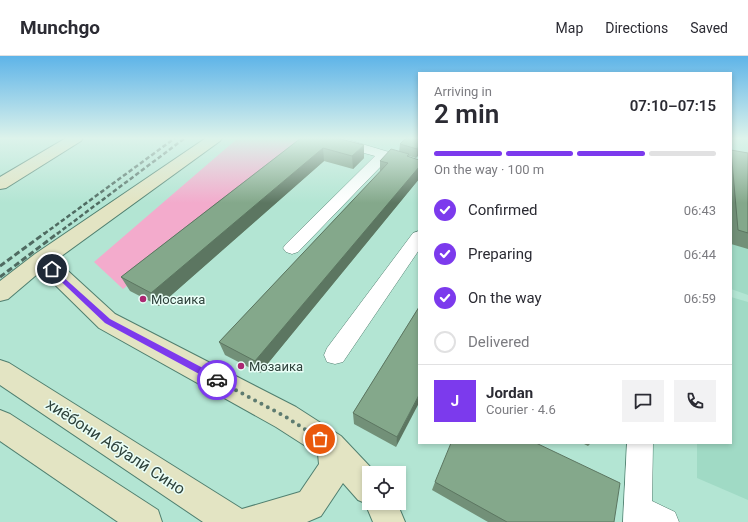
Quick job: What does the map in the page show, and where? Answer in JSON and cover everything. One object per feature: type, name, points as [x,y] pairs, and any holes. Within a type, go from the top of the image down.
[{"type":"main road","points":[[0,184],[40,160]]},
{"type":"main road","points":[[6,289],[42,259],[184,160]]},
{"type":"main road","points":[[42,259],[107,321],[286,417],[331,446],[362,481]]},
{"type":"main road","name":"хиёбони Абӯалӣ Сино","points":[[0,371],[232,522]]},
{"type":"main road","points":[[0,424],[146,522]]},
{"type":"main road","points":[[250,522],[310,505],[335,468],[331,446]]},
{"type":"main road","points":[[384,510],[389,522]]},
{"type":"street","points":[[292,248],[379,160]]},
{"type":"street","points":[[401,160],[418,165]]},
{"type":"street","points":[[335,355],[418,238]]},
{"type":"street","points":[[640,444],[638,515],[665,522]]},
{"type":"shaded area","points":[[213,160],[285,160],[123,289],[94,262]]},
{"type":"shaded area","points":[[732,189],[748,194],[748,295],[732,289]]},
{"type":"shaded area","points":[[732,297],[748,302],[748,500],[697,478],[697,444],[732,444]]},
{"type":"building","points":[[273,160],[309,160],[151,293],[121,277]]},
{"type":"building","points":[[381,160],[418,160],[418,168],[255,361],[219,342],[388,163],[380,161]]},
{"type":"building","points":[[732,160],[748,160],[748,233],[738,230]]},
{"type":"building","points":[[418,309],[418,397],[397,437],[353,413]]},
{"type":"building","points":[[451,444],[538,444],[620,483],[614,522],[507,522],[435,482]]},
{"type":"railway","points":[[44,234],[145,160]]},
{"type":"railway","points":[[57,234],[156,160]]},
{"type":"railway","points":[[0,266],[45,233]]},
{"type":"railway","points":[[0,277],[58,233]]},
{"type":"way so far","points":[[217,380],[286,417],[320,439]]},
{"type":"place","name":"Мосаика","points":[[143,299]]},
{"type":"place","name":"Мозаика","points":[[241,366]]},
{"type":"route","points":[[52,269],[107,321],[217,380]]}]
